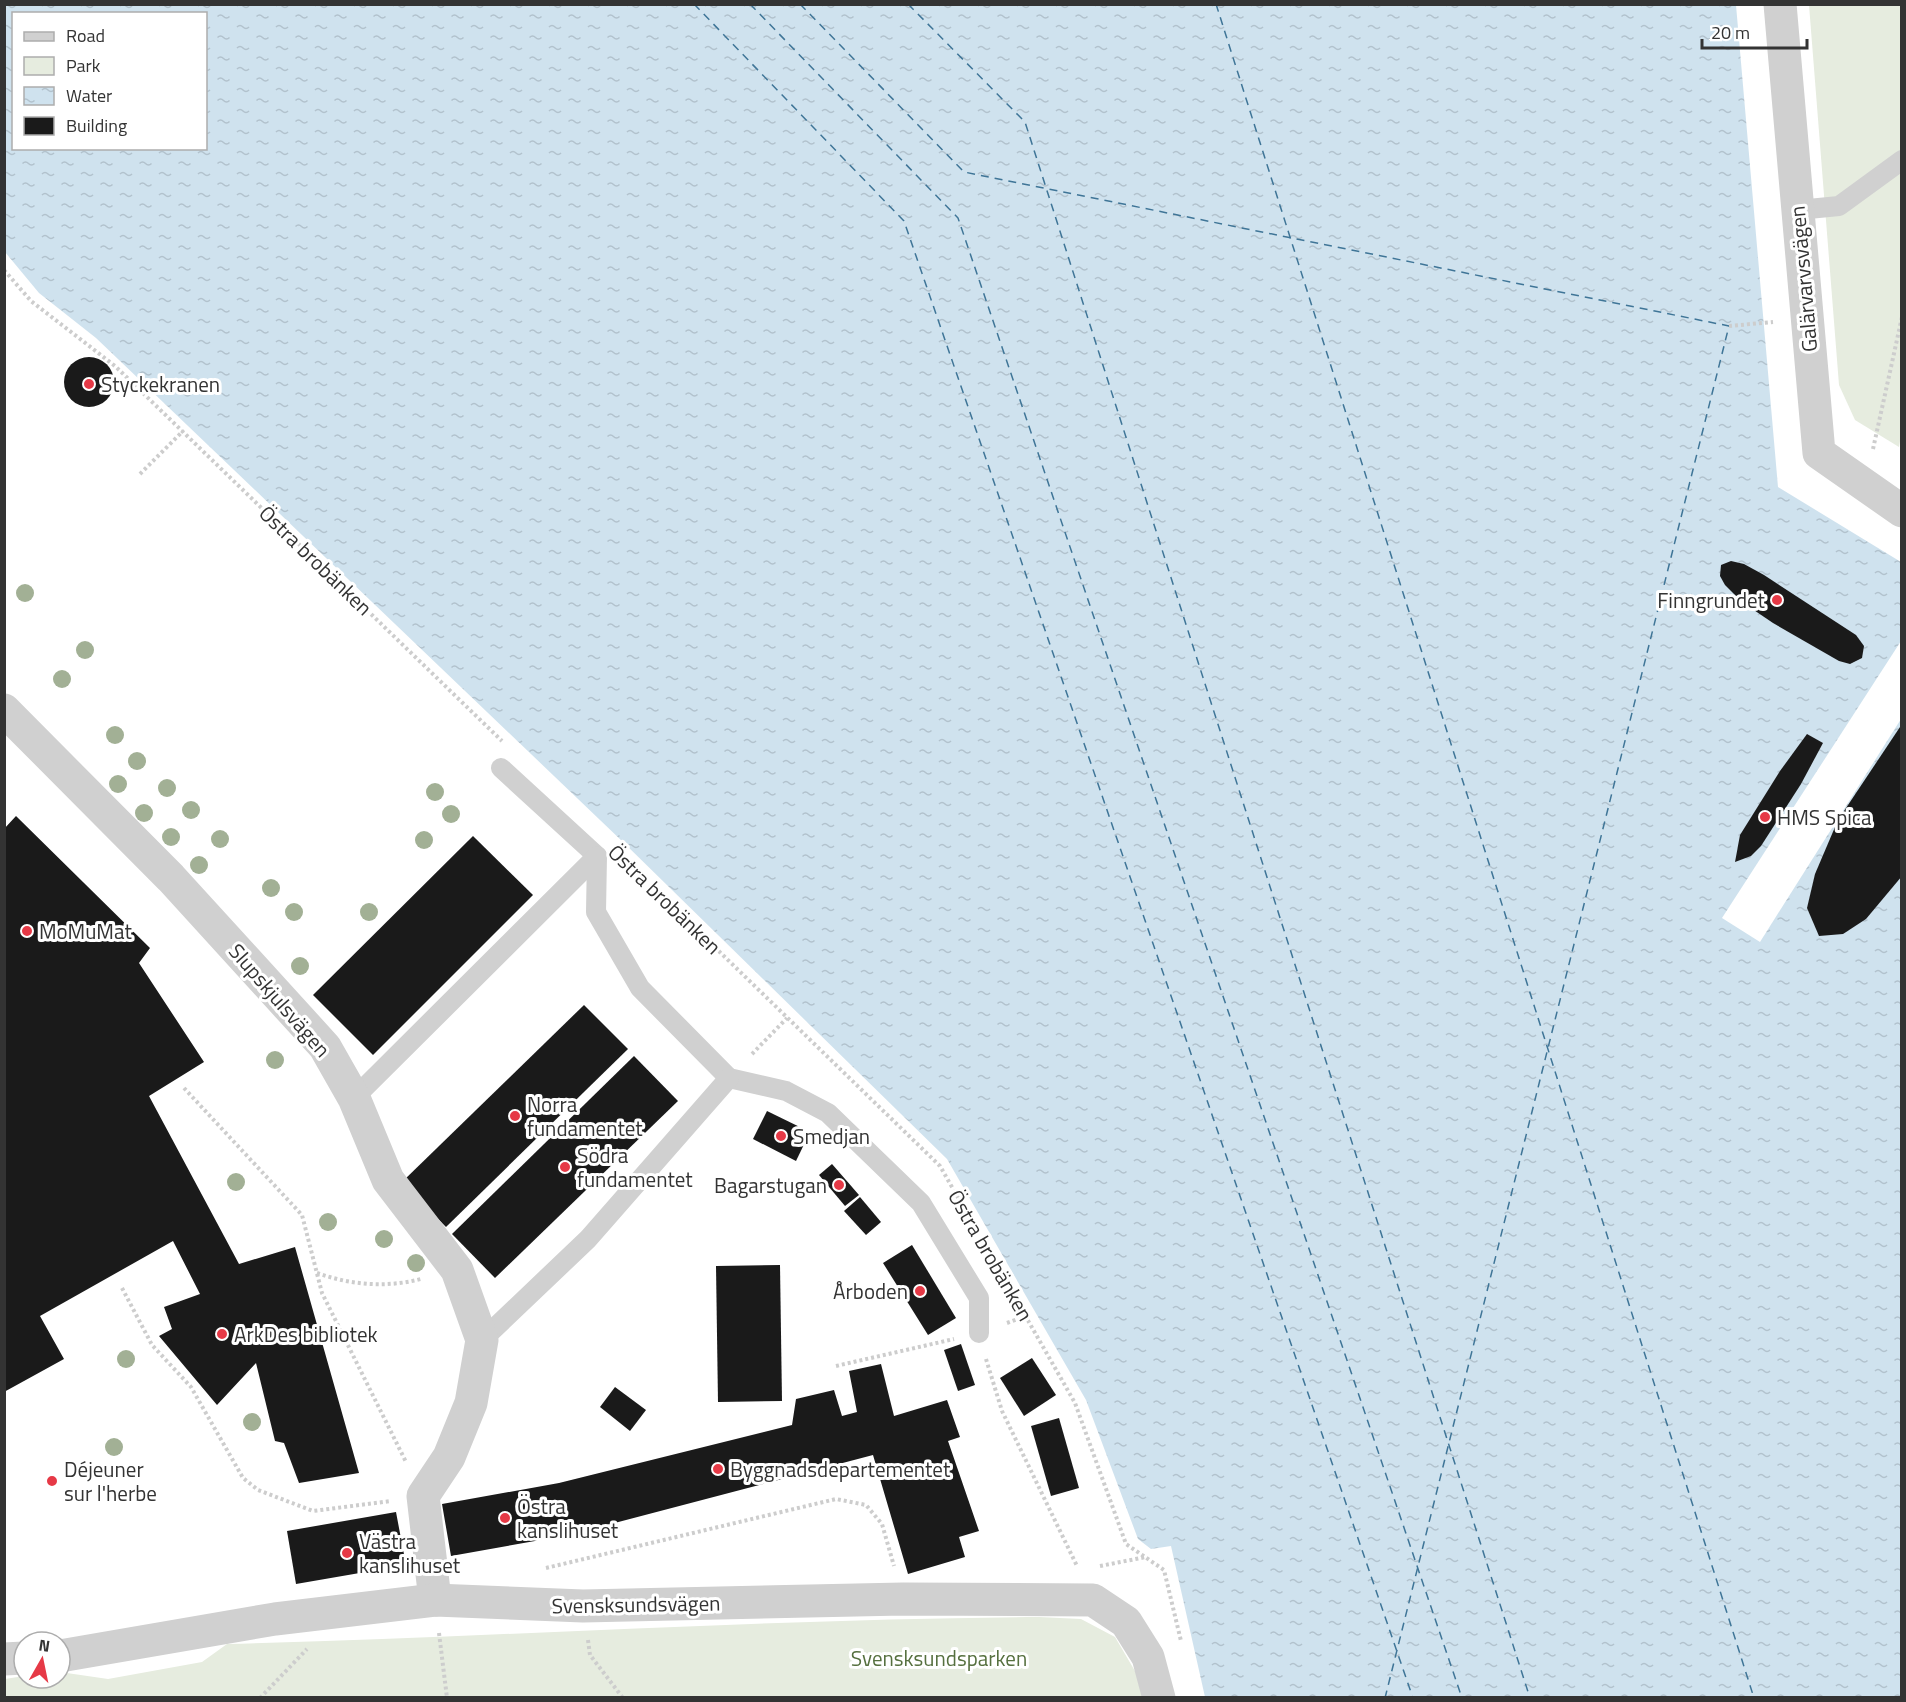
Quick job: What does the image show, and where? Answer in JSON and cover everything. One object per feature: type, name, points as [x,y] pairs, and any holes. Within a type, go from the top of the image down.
[{"type":"street","name":"Galärvarvsvägen","points":[[1780,4],[1819,453],[1902,511]]},
{"type":"street","name":"Slupskjulsvägen","points":[[4,710],[171,878],[325,1047],[354,1098],[388,1180],[457,1270],[482,1340],[471,1403],[449,1457],[423,1496]]},
{"type":"street","points":[[423,1496],[435,1600]]},
{"type":"street","name":"Svensksundsvägen","points":[[72,1654],[275,1619],[435,1600],[583,1606],[903,1599],[1093,1600]]},
{"type":"street","points":[[1093,1600],[1126,1622],[1148,1657],[1160,1698]]},
{"type":"lane","points":[[1798,210],[1839,206],[1902,160]]},
{"type":"lane","points":[[501,768],[597,856],[596,912],[640,988],[729,1078],[786,1092],[828,1113],[921,1203],[979,1298],[979,1333]]},
{"type":"lane","points":[[354,1098],[597,856]]},
{"type":"lane","points":[[482,1340],[588,1239],[729,1078]]},
{"type":"path","name":"Östra brobänken","points":[[4,270],[31,301],[115,366],[508,746]]},
{"type":"path","points":[[1865,485],[1902,317]]},
{"type":"path","points":[[1729,326],[1763,323]]},
{"type":"path","points":[[140,474],[183,431]]},
{"type":"path","name":"Östra brobänken","points":[[618,853],[940,1166],[1075,1403],[1126,1544],[1164,1570],[1178,1629]]},
{"type":"path","points":[[729,1078],[787,1018]]},
{"type":"path","points":[[122,1288],[152,1345],[191,1387],[243,1478],[258,1490],[313,1511],[423,1496],[322,1293],[302,1215],[184,1088]]},
{"type":"path","points":[[317,1273],[334,1279],[377,1285],[418,1280],[457,1270]]},
{"type":"path","points":[[979,1333],[1002,1412],[1093,1600]]},
{"type":"path","points":[[836,1366],[953,1339]]},
{"type":"path","points":[[542,1569],[836,1499],[866,1505],[882,1524],[903,1599]]},
{"type":"path","points":[[1078,1569],[1146,1557]]},
{"type":"path","points":[[435,1600],[447,1698]]},
{"type":"path","points":[[583,1606],[590,1655],[623,1698]]},
{"type":"path","points":[[260,1698],[303,1655],[333,1612]]},
{"type":"green space","points":[[1809,5],[1901,5],[1902,429],[1899,447],[1855,420],[1839,385]]},
{"type":"green space","name":"Svensksundsparken","points":[[938,1618],[1081,1619],[1115,1637],[1142,1683],[1144,1698],[5,1698],[5,1679],[12,1678],[12,1690],[72,1690],[72,1674],[108,1679],[202,1662],[227,1644]]},
{"type":"water","points":[[4,5],[1736,5],[1778,487],[1901,562],[1901,1697],[1205,1697],[1171,1546],[1151,1549],[1138,1539],[1086,1400],[947,1159],[623,842],[96,338],[39,293],[5,252]]},
{"type":"pier","points":[[1901,641],[1901,719],[1760,942],[1722,918]]},
{"type":"building","name":"Styckekranen","points":[[89,357],[98,359],[109,368],[114,382],[112,391],[103,402],[89,407],[80,405],[69,396],[64,382],[66,373],[75,362]]},
{"type":"building","points":[[1731,561],[1744,564],[1764,575],[1856,635],[1864,646],[1862,658],[1850,664],[1839,661],[1773,623],[1742,602],[1725,585],[1720,576],[1721,565]]},
{"type":"building","points":[[1902,724],[1902,876],[1866,919],[1843,934],[1819,936],[1807,908],[1815,874],[1838,820]]},
{"type":"building","points":[[1807,734],[1823,743],[1801,784],[1761,846],[1751,856],[1735,862],[1740,835],[1780,771]]},
{"type":"building","points":[[16,816],[150,948],[139,963],[204,1062],[149,1096],[239,1264],[295,1247],[359,1473],[299,1483],[284,1443],[275,1441],[256,1363],[217,1405],[159,1336],[172,1329],[164,1307],[200,1294],[173,1241],[40,1316],[64,1359],[4,1392],[4,829]]},
{"type":"building","points":[[473,836],[533,895],[373,1055],[313,995]]},
{"type":"building","name":"Norra fundamentet","points":[[584,1005],[628,1049],[446,1227],[402,1182]]},
{"type":"building","name":"Södra fundamentet","points":[[634,1056],[678,1101],[495,1278],[452,1234]]},
{"type":"building","name":"Smedjan","points":[[767,1111],[810,1132],[796,1161],[753,1139]]},
{"type":"building","name":"Bagarstugan","points":[[832,1164],[859,1195],[845,1206],[819,1175]]},
{"type":"building","points":[[860,1197],[881,1222],[866,1235],[844,1211]]},
{"type":"building","name":"Årboden","points":[[912,1245],[956,1318],[928,1335],[883,1263]]},
{"type":"building","points":[[780,1265],[782,1401],[718,1402],[716,1266]]},
{"type":"building","points":[[961,1344],[975,1385],[958,1391],[944,1350]]},
{"type":"building","points":[[1032,1358],[1056,1395],[1024,1416],[1000,1378]]},
{"type":"building","name":"Byggnadsdepartementet","points":[[881,1364],[894,1416],[947,1400],[960,1437],[948,1441],[979,1531],[959,1537],[965,1557],[908,1574],[873,1455],[569,1535],[451,1556],[442,1504],[559,1483],[792,1425],[796,1399],[834,1390],[842,1416],[857,1412],[849,1371]]},
{"type":"building","points":[[615,1387],[646,1410],[630,1431],[600,1407]]},
{"type":"building","points":[[1059,1418],[1079,1488],[1051,1496],[1031,1426]]},
{"type":"building","name":"Västra kanslihuset","points":[[396,1512],[406,1565],[296,1584],[287,1531]]},
{"type":"ferry route","points":[[694,4],[904,221],[1413,1698]]},
{"type":"ferry route","points":[[750,4],[958,218],[1462,1698]]},
{"type":"ferry route","points":[[800,4],[964,172],[1729,326],[1385,1698]]},
{"type":"ferry route","points":[[908,4],[1025,122],[1530,1698]]},
{"type":"ferry route","points":[[1216,4],[1754,1698]]},
{"type":"place","name":"Styckekranen","points":[[89,384]]},
{"type":"place","name":"Finngrundet","points":[[1777,600]]},
{"type":"place","name":"HMS Spica","points":[[1765,817]]},
{"type":"place","name":"MoMuMat","points":[[27,931]]},
{"type":"place","name":"Norra fundamentet","points":[[515,1116]]},
{"type":"place","name":"Smedjan","points":[[781,1136]]},
{"type":"place","name":"Södra fundamentet","points":[[565,1167]]},
{"type":"place","name":"Bagarstugan","points":[[839,1185]]},
{"type":"place","name":"Årboden","points":[[920,1291]]},
{"type":"place","name":"ArkDes bibliotek","points":[[222,1334]]},
{"type":"place","name":"Byggnadsdepartementet","points":[[718,1469]]},
{"type":"place","name":"Déjeuner sur l'herbe","points":[[52,1481]]},
{"type":"place","name":"Östra kanslihuset","points":[[505,1518]]},
{"type":"place","name":"Västra kanslihuset","points":[[347,1553]]}]
